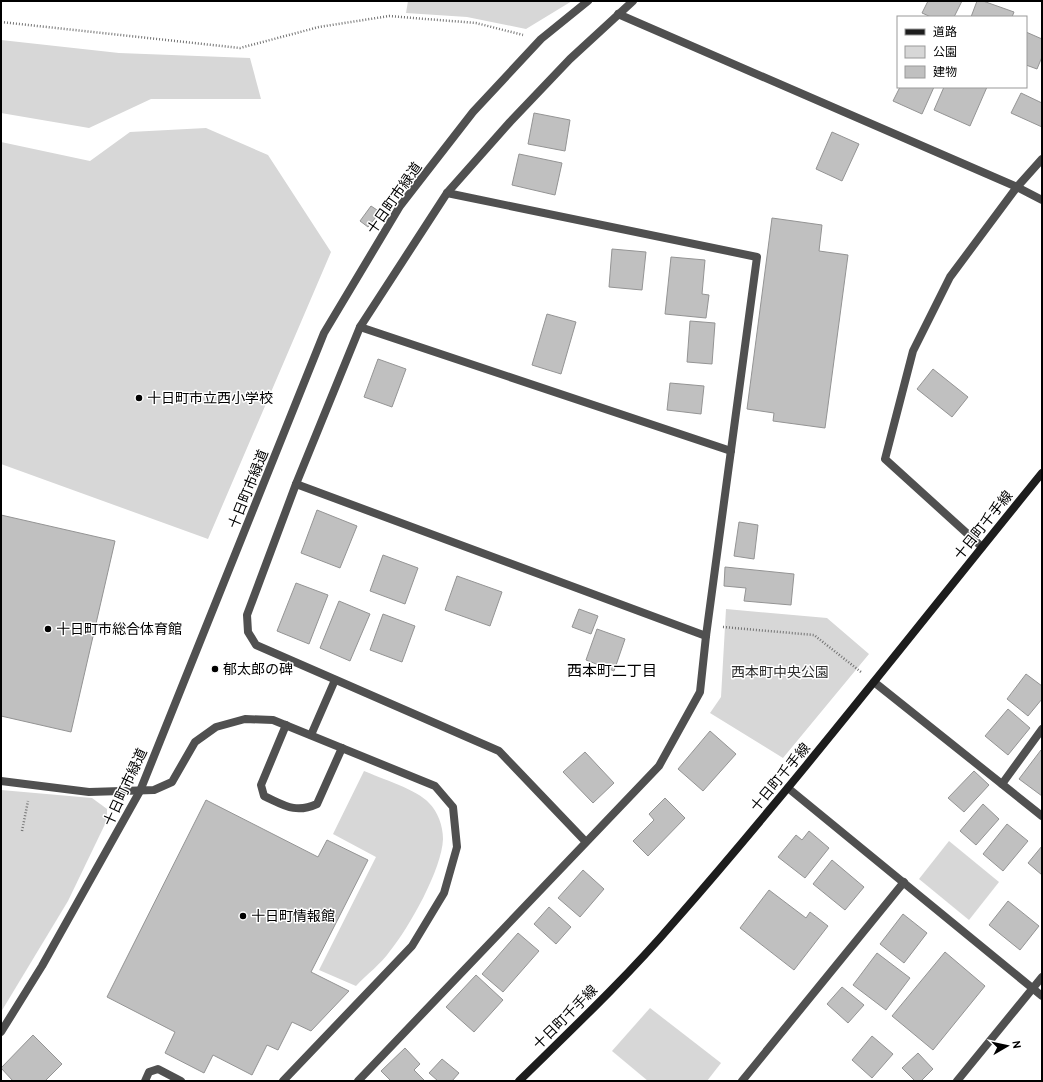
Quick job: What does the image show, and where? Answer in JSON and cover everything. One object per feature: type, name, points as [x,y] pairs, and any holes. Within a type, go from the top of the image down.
[{"type":"main road","name":"十日町千手線","points":[[519,1081],[592,1009],[673,924],[788,788],[1042,474]]},
{"type":"street","name":"十日町市緑道","points":[[1,1032],[42,966],[140,791],[324,333],[400,206],[473,112],[541,39],[588,1]]},
{"type":"street","points":[[585,841],[499,751],[256,645],[248,632],[247,615],[296,484],[360,327],[447,193],[510,122],[570,59],[633,1]]},
{"type":"street","points":[[618,14],[1017,187],[1042,200]]},
{"type":"street","points":[[982,547],[885,459],[913,351],[950,277],[1017,187],[1042,159]]},
{"type":"street","points":[[358,1081],[585,841],[659,766],[700,692],[707,626],[757,257],[447,193]]},
{"type":"street","points":[[360,327],[731,450]]},
{"type":"street","points":[[296,484],[706,636]]},
{"type":"street","points":[[311,735],[335,680]]},
{"type":"street","points":[[874,682],[1042,816]]},
{"type":"street","points":[[1,781],[89,792],[154,790],[172,782],[195,742],[216,727],[245,719],[274,720],[435,786],[453,807],[457,847],[444,893],[412,946],[283,1081]]},
{"type":"street","points":[[286,725],[261,785],[264,796],[291,808],[305,809],[317,804],[342,748]]},
{"type":"street","points":[[1002,784],[1042,729]]},
{"type":"street","points":[[788,788],[1042,996]]},
{"type":"street","points":[[742,1081],[904,882]]},
{"type":"street","points":[[957,1081],[1042,977]]},
{"type":"street","points":[[146,1081],[149,1072],[158,1069],[180,1081]]},
{"type":"path","points":[[1,22],[240,48],[319,27],[388,16],[476,23],[541,39]]},
{"type":"path","points":[[707,626],[814,635],[874,682]]},
{"type":"path","points":[[22,831],[31,784]]},
{"type":"green space","points":[[408,1],[572,1],[526,29],[467,17],[406,13]]},
{"type":"green space","points":[[1,40],[119,53],[250,58],[261,99],[151,99],[89,128],[1,113]]},
{"type":"green space","name":"十日町市立西小学校","points":[[206,128],[268,155],[331,252],[208,539],[1,464],[1,142],[90,161],[130,132]]},
{"type":"green space","name":"西本町中央公園","points":[[726,609],[827,618],[869,654],[783,758],[710,713],[721,697]]},
{"type":"green space","points":[[364,771],[408,789],[424,798],[437,815],[441,824],[443,839],[437,866],[431,882],[415,913],[398,941],[386,956],[356,986],[319,970],[376,857],[333,834]]},
{"type":"green space","points":[[1,790],[92,798],[107,809],[107,820],[68,901],[1,1012]]},
{"type":"green space","points":[[949,841],[999,882],[969,920],[919,879]]},
{"type":"green space","points":[[650,1008],[721,1063],[707,1081],[648,1081],[612,1051]]},
{"type":"building","points":[[928,1],[962,1],[954,16],[929,16],[922,13]]},
{"type":"building","points":[[977,1],[983,1],[1014,12],[1012,16],[971,16]]},
{"type":"building","points":[[1027,32],[1042,39],[1042,57],[1037,69],[1027,65]]},
{"type":"building","points":[[900,88],[934,88],[922,114],[893,101]]},
{"type":"building","points":[[944,88],[987,88],[970,126],[934,110]]},
{"type":"building","points":[[1021,93],[1042,103],[1042,127],[1011,113]]},
{"type":"building","points":[[534,113],[570,120],[565,151],[528,144]]},
{"type":"building","points":[[832,132],[859,144],[842,181],[816,169]]},
{"type":"building","points":[[519,154],[562,163],[555,195],[512,185]]},
{"type":"building","points":[[371,206],[380,212],[368,227],[360,221]]},
{"type":"building","points":[[772,218],[822,225],[819,251],[848,255],[825,428],[773,421],[774,413],[747,409]]},
{"type":"building","points":[[612,249],[646,252],[642,290],[609,287]]},
{"type":"building","points":[[671,257],[705,260],[702,294],[709,295],[706,318],[665,314]]},
{"type":"building","points":[[547,314],[576,322],[561,374],[532,365]]},
{"type":"building","points":[[690,321],[715,323],[712,364],[687,362]]},
{"type":"building","points":[[378,359],[406,369],[392,407],[364,397]]},
{"type":"building","points":[[933,369],[968,397],[952,417],[917,389]]},
{"type":"building","points":[[670,383],[704,386],[701,414],[667,410]]},
{"type":"building","points":[[317,510],[357,526],[340,568],[301,553]]},
{"type":"building","name":"十日町市総合体育館","points":[[1,515],[115,541],[71,732],[1,716]]},
{"type":"building","points":[[739,522],[758,525],[754,559],[734,556]]},
{"type":"building","points":[[383,555],[418,568],[405,604],[370,591]]},
{"type":"building","points":[[725,567],[794,574],[791,605],[744,601],[746,588],[724,586]]},
{"type":"building","points":[[457,576],[502,592],[490,626],[445,610]]},
{"type":"building","points":[[296,583],[328,595],[309,644],[277,631]]},
{"type":"building","points":[[339,601],[370,614],[350,661],[320,648]]},
{"type":"building","points":[[579,609],[598,616],[591,634],[572,627]]},
{"type":"building","points":[[383,614],[415,626],[402,662],[370,650]]},
{"type":"building","points":[[597,629],[625,639],[614,671],[586,660]]},
{"type":"building","points":[[1026,674],[1042,686],[1042,699],[1028,716],[1007,699]]},
{"type":"building","points":[[1008,709],[1030,728],[1008,755],[985,736]]},
{"type":"building","points":[[710,731],[736,754],[703,791],[678,769]]},
{"type":"building","points":[[1041,750],[1042,751],[1042,796],[1019,779]]},
{"type":"building","points":[[585,752],[614,783],[593,803],[563,772]]},
{"type":"building","points":[[974,771],[989,785],[964,812],[948,798]]},
{"type":"building","points":[[665,798],[685,818],[648,856],[633,841],[654,820],[649,814]]},
{"type":"building","name":"十日町情報館","points":[[206,800],[318,857],[327,840],[368,860],[311,972],[349,991],[311,1031],[292,1022],[278,1050],[267,1045],[252,1075],[213,1055],[204,1073],[165,1053],[175,1032],[107,997]]},
{"type":"building","points":[[983,804],[999,819],[976,845],[960,831]]},
{"type":"building","points":[[1007,824],[1028,841],[1003,871],[983,854]]},
{"type":"building","points":[[809,831],[829,848],[805,878],[778,857],[796,835],[802,840]]},
{"type":"building","points":[[1042,846],[1042,875],[1028,863]]},
{"type":"building","points":[[832,860],[864,887],[845,910],[813,884]]},
{"type":"building","points":[[583,870],[604,889],[580,917],[558,898]]},
{"type":"building","points":[[769,890],[806,918],[810,912],[828,926],[794,970],[740,928]]},
{"type":"building","points":[[1008,901],[1039,926],[1020,950],[989,925]]},
{"type":"building","points":[[549,907],[571,927],[556,944],[534,924]]},
{"type":"building","points":[[903,914],[927,933],[904,963],[880,944]]},
{"type":"building","points":[[518,933],[539,951],[503,992],[482,974]]},
{"type":"building","points":[[945,952],[985,986],[933,1050],[892,1016]]},
{"type":"building","points":[[877,953],[910,978],[886,1010],[853,985]]},
{"type":"building","points":[[476,975],[503,1000],[474,1032],[446,1007]]},
{"type":"building","points":[[842,987],[864,1005],[848,1023],[827,1004]]},
{"type":"building","points":[[33,1035],[62,1064],[45,1081],[13,1081],[1,1068]]},
{"type":"building","points":[[872,1036],[893,1054],[872,1078],[852,1060]]},
{"type":"building","points":[[405,1048],[420,1064],[414,1070],[425,1081],[391,1081],[381,1071]]},
{"type":"building","points":[[918,1053],[933,1069],[921,1081],[915,1081],[902,1068]]},
{"type":"building","points":[[442,1059],[459,1073],[452,1081],[438,1081],[429,1073]]},
{"type":"place","name":"十日町市立西小学校","points":[[139,398]]},
{"type":"place","name":"十日町市総合体育館","points":[[48,629]]},
{"type":"place","name":"郁太郎の碑","points":[[215,669]]},
{"type":"place","name":"十日町情報館","points":[[243,916]]},
{"type":"district","name":"西本町二丁目","points":[[612,671]]}]
